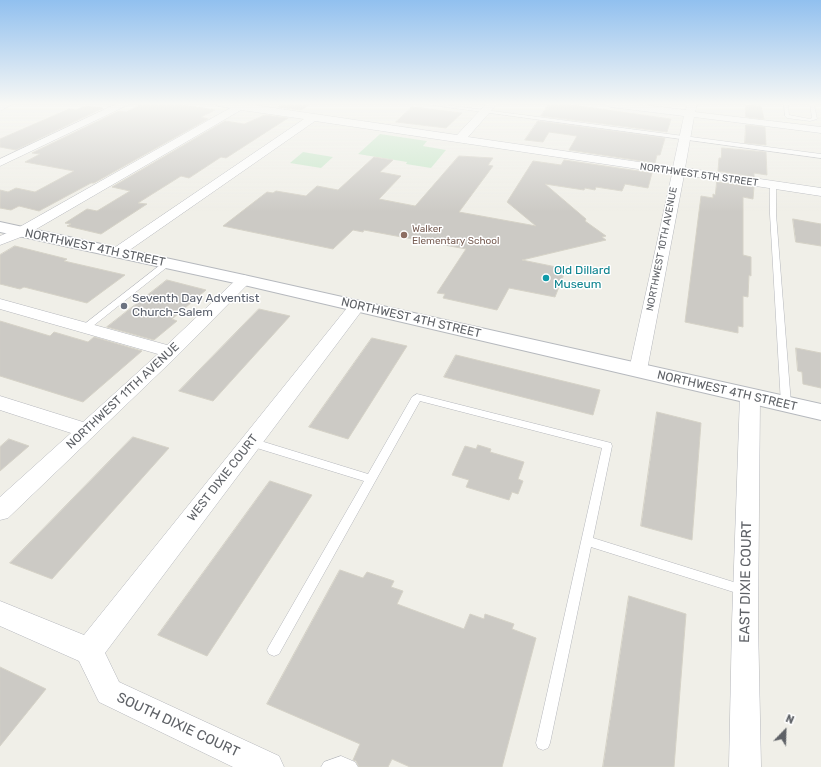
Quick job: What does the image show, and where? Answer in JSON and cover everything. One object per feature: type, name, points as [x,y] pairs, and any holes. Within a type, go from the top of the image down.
[{"type":"street","points":[[0,163],[49,140]]},
{"type":"street","points":[[0,241],[21,232],[183,140]]},
{"type":"street","points":[[116,253],[280,140]]},
{"type":"street","name":"NORTHWEST 5TH STREET","points":[[459,140],[821,192]]},
{"type":"street","name":"NORTHWEST 10TH AVENUE","points":[[638,370],[685,140]]},
{"type":"street","name":"NORTHWEST 4TH STREET","points":[[0,227],[244,280],[821,412]]},
{"type":"street","name":"NORTHWEST 11TH AVENUE","points":[[0,511],[171,352],[244,280]]},
{"type":"street","points":[[0,304],[171,352]]},
{"type":"street","name":"WEST DIXIE COURT","points":[[89,651],[357,306]]},
{"type":"street","name":"EAST DIXIE COURT","points":[[745,767],[746,591],[750,396]]},
{"type":"street","points":[[0,403],[86,430]]},
{"type":"street","points":[[0,613],[89,651]]},
{"type":"street","name":"SOUTH DIXIE COURT","points":[[89,651],[109,692],[268,767]]},
{"type":"lane","points":[[699,140],[821,156]]},
{"type":"lane","points":[[773,185],[773,214],[786,404]]},
{"type":"lane","points":[[85,328],[167,264]]},
{"type":"lane","points":[[274,650],[417,397],[608,446],[543,743]]},
{"type":"lane","points":[[251,442],[372,479]]},
{"type":"lane","points":[[586,541],[746,591]]},
{"type":"lane","points":[[329,767],[341,764],[350,766]]},
{"type":"green space","points":[[374,140],[419,140],[427,141],[423,146],[446,150],[431,168],[406,164],[407,162],[358,154]]},
{"type":"green space","points":[[303,152],[333,157],[321,168],[290,163]]},
{"type":"building","points":[[0,140],[37,140],[16,150],[0,147]]},
{"type":"building","points":[[59,140],[171,140],[94,183],[91,183],[39,211],[19,206],[11,210],[0,208],[0,190],[8,192],[16,188],[35,192],[74,171],[25,162],[40,154],[32,153]]},
{"type":"building","points":[[193,140],[254,140],[226,158],[221,157],[189,178],[181,176],[138,203],[147,204],[101,234],[67,226],[71,224],[65,223],[87,209],[97,211],[130,191],[112,187]]},
{"type":"building","points":[[525,140],[544,140],[543,142]]},
{"type":"building","points":[[575,140],[664,140],[660,155],[657,155],[655,163],[569,150]]},
{"type":"building","points":[[745,140],[766,140],[766,145],[745,143]]},
{"type":"building","points":[[722,148],[766,152],[767,175],[754,173],[754,177],[718,171],[719,158],[721,158]]},
{"type":"building","points":[[459,156],[493,158],[488,165],[493,166],[459,212],[536,226],[507,202],[533,161],[561,165],[564,160],[652,173],[648,188],[625,184],[622,191],[596,187],[595,190],[585,188],[584,190],[545,184],[586,219],[585,221],[606,236],[602,237],[606,240],[522,260],[566,269],[555,297],[509,288],[497,310],[443,298],[445,294],[437,293],[466,249],[364,230],[363,232],[353,230],[333,249],[223,226],[267,192],[273,193],[276,191],[306,196],[317,186],[338,190],[374,157],[393,160],[380,172],[401,176],[379,199],[415,206]]},
{"type":"building","points":[[717,182],[754,187],[753,199],[743,197],[743,255],[751,257],[751,276],[749,275],[748,297],[743,296],[743,327],[738,326],[738,333],[685,322],[701,196],[713,198],[713,194],[715,195]]},
{"type":"building","points":[[793,219],[821,224],[821,246],[796,242]]},
{"type":"building","points":[[15,246],[67,259],[64,261],[125,275],[87,303],[24,287],[20,289],[0,284],[0,255]]},
{"type":"building","points":[[167,280],[206,290],[172,319],[177,321],[154,340],[107,327]]},
{"type":"building","points":[[259,309],[290,316],[213,401],[179,391]]},
{"type":"building","points":[[0,321],[50,336],[54,332],[88,342],[94,337],[142,351],[83,402],[0,376]]},
{"type":"building","points":[[372,338],[407,346],[348,439],[309,427]]},
{"type":"building","points":[[796,348],[821,353],[821,388],[803,384],[802,372],[798,371]]},
{"type":"building","points":[[456,355],[600,390],[593,415],[444,377]]},
{"type":"building","points":[[657,412],[701,423],[692,540],[641,526]]},
{"type":"building","points":[[133,437],[169,448],[52,579],[10,563]]},
{"type":"building","points":[[9,439],[29,446],[0,471],[0,447]]},
{"type":"building","points":[[478,445],[491,449],[490,452],[524,462],[518,479],[523,481],[518,494],[512,492],[509,500],[466,487],[469,480],[452,475],[465,446],[476,449]]},
{"type":"building","points":[[270,481],[312,495],[207,656],[158,635]]},
{"type":"building","points":[[340,570],[363,578],[367,572],[394,581],[391,587],[403,591],[397,604],[464,629],[470,614],[484,619],[485,614],[514,624],[512,629],[536,638],[502,767],[410,767],[392,759],[388,767],[359,767],[356,761],[353,760],[360,744],[267,704]]},
{"type":"building","points":[[629,596],[686,614],[674,767],[603,767]]},
{"type":"building","points":[[0,667],[46,689],[0,746]]},
{"type":"place","name":"Walker Elementary School","points":[[404,235]]},
{"type":"place","name":"Old Dillard Museum","points":[[546,278]]},
{"type":"place","name":"Seventh Day Adventist Church-Salem","points":[[124,306]]}]
